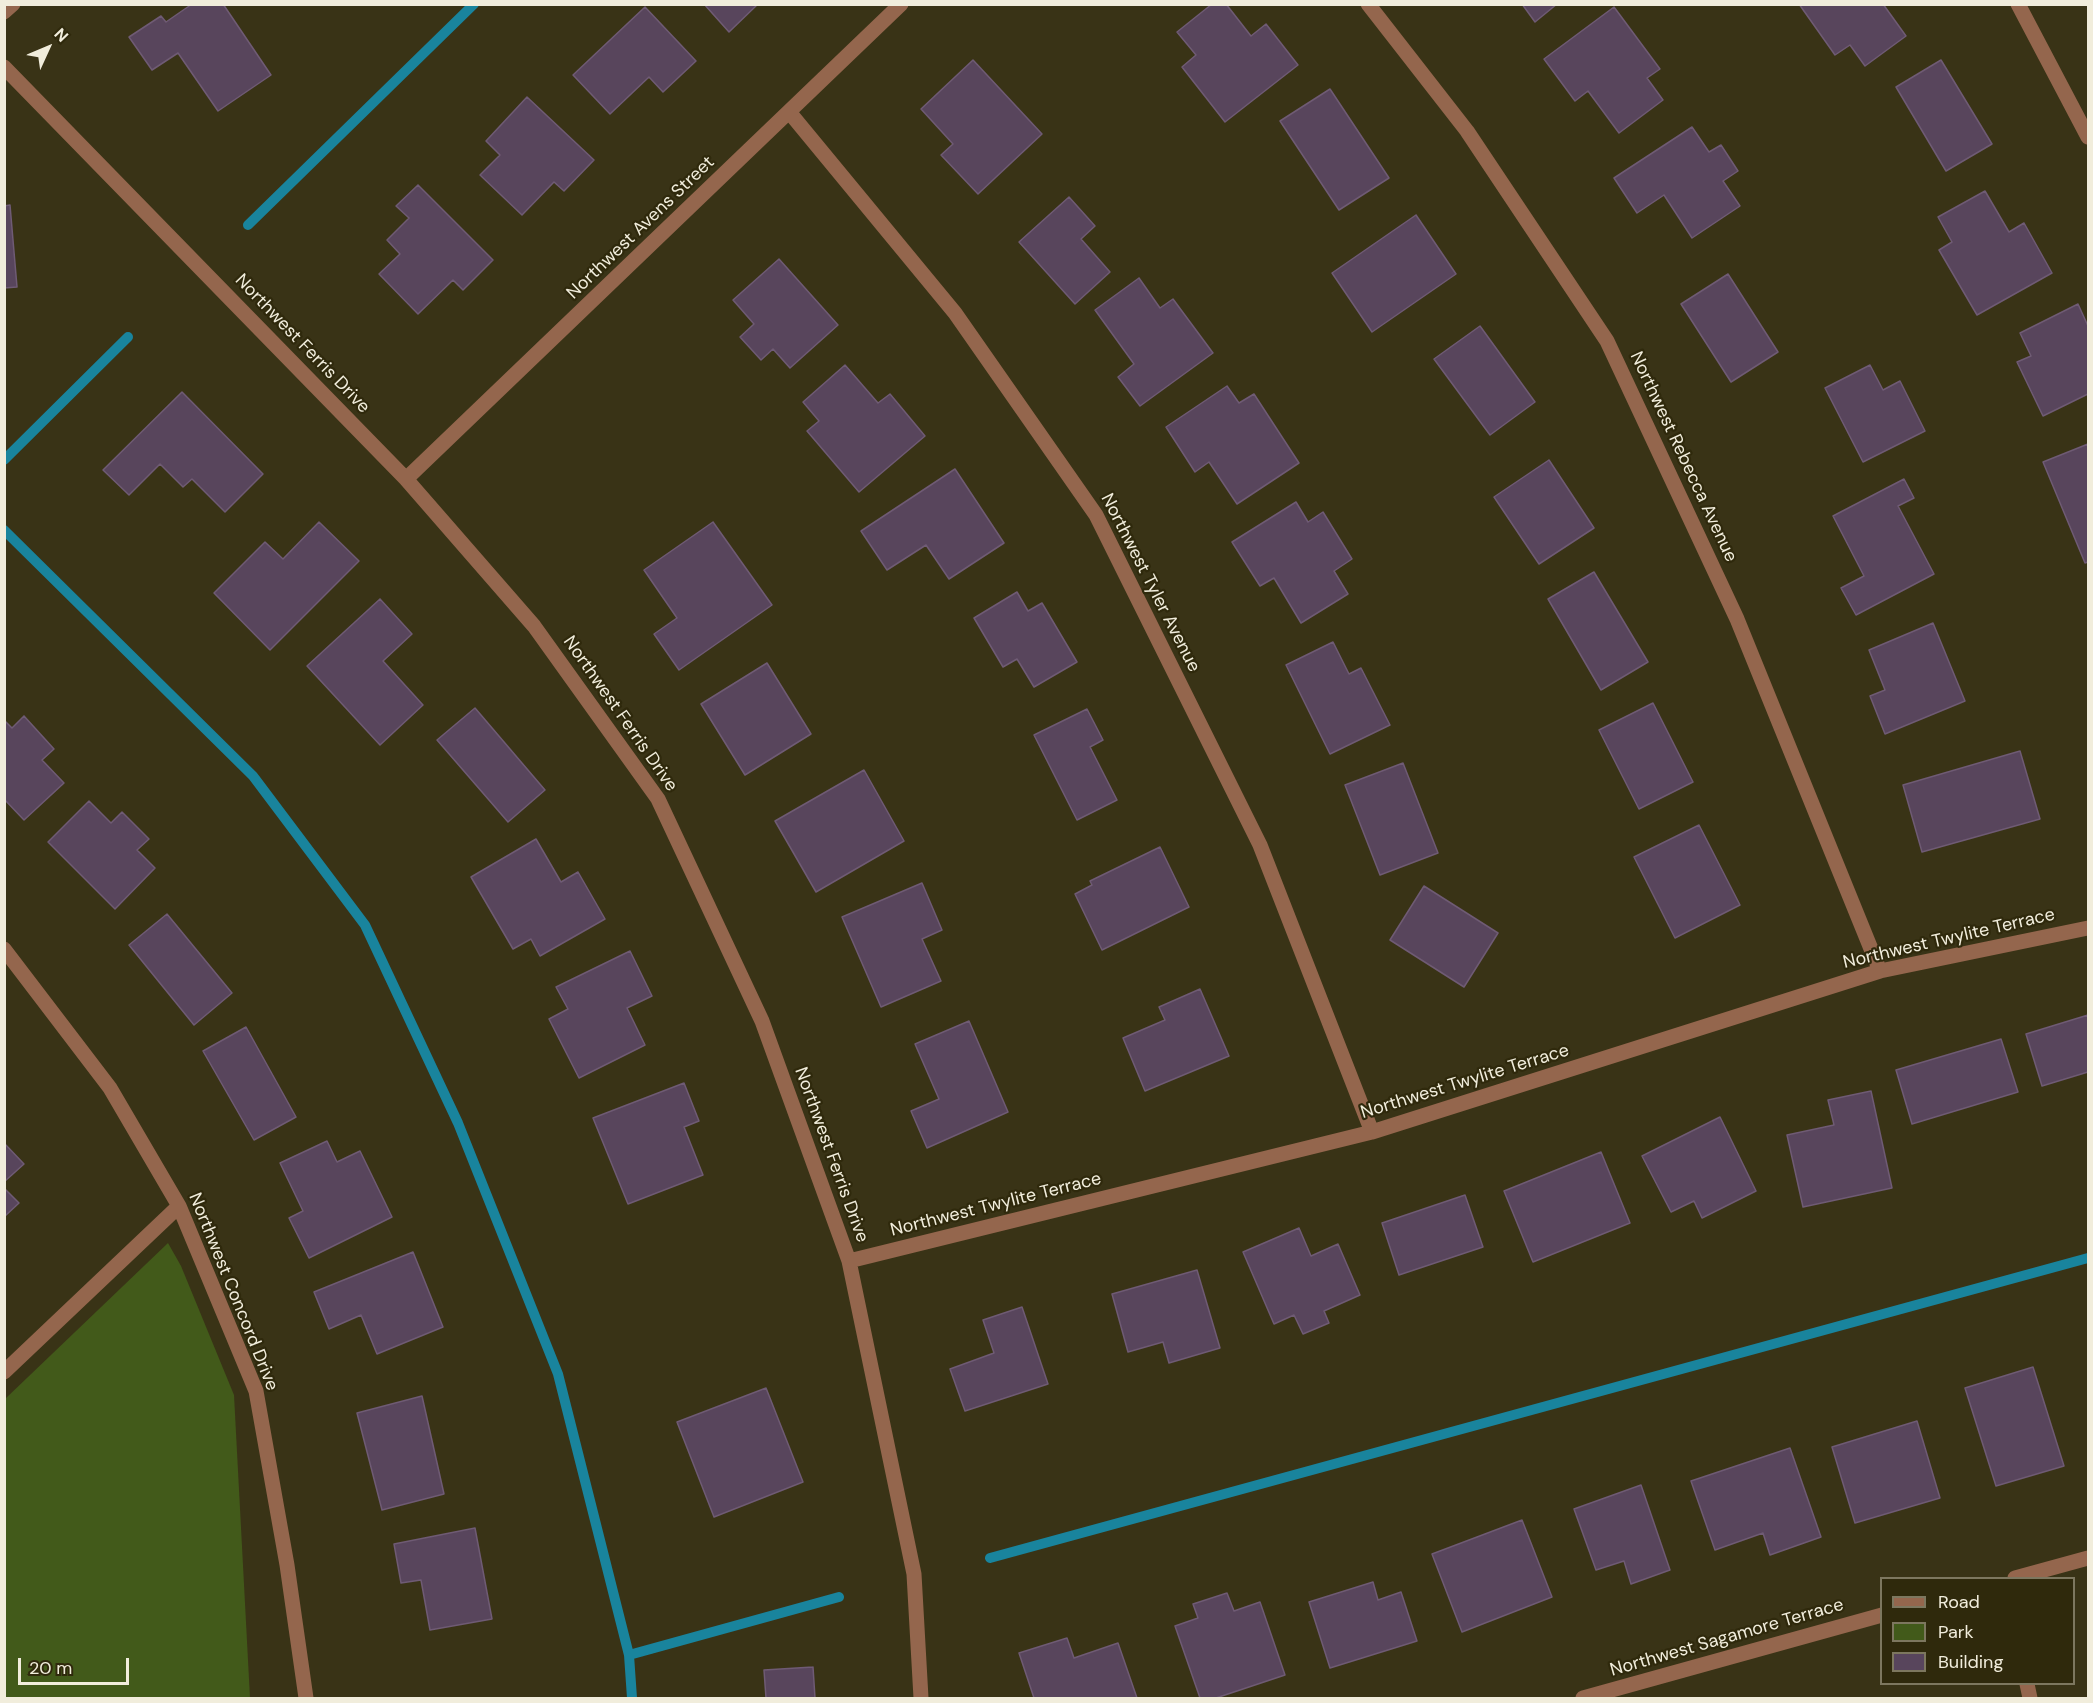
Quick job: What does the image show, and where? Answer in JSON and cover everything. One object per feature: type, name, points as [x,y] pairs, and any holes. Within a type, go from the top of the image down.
[{"type":"street","points":[[4,12],[13,4]]},
{"type":"street","name":"Northwest Avens Street","points":[[406,479],[901,4]]},
{"type":"street","name":"Northwest Rebecca Avenue","points":[[1368,4],[1467,131],[1607,341],[1737,619],[1880,971]]},
{"type":"street","points":[[2018,4],[2088,137]]},
{"type":"street","name":"Northwest Ferris Drive","points":[[4,67],[406,479],[534,626],[658,799],[762,1021],[849,1261],[914,1574],[921,1698]]},
{"type":"street","name":"Northwest Tyler Avenue","points":[[790,112],[955,313],[1096,514],[1260,845],[1372,1132]]},
{"type":"street","name":"Northwest Twylite Terrace","points":[[849,1261],[1372,1132],[1880,971],[2088,928]]},
{"type":"street","name":"Northwest Concord Drive","points":[[4,949],[110,1088],[179,1206],[256,1391],[287,1565],[306,1698]]},
{"type":"street","points":[[4,1372],[179,1206]]},
{"type":"street","points":[[2018,1577],[2088,1558]]},
{"type":"street","name":"Northwest Sagamore Terrace","points":[[1583,1698],[1880,1616]]},
{"type":"green space","points":[[168,1243],[181,1266],[234,1395],[250,1698],[5,1698],[5,1399]]},
{"type":"building","points":[[192,4],[223,4],[271,75],[218,111],[178,53],[152,70],[129,37],[161,16],[166,22]]},
{"type":"building","points":[[704,4],[758,4],[729,32]]},
{"type":"building","points":[[1212,4],[1226,4],[1251,36],[1266,24],[1298,65],[1225,122],[1182,67],[1196,55],[1177,32]]},
{"type":"building","points":[[1522,4],[1557,4],[1535,22]]},
{"type":"building","points":[[1799,4],[1883,4],[1906,36],[1865,66],[1850,45],[1835,55]]},
{"type":"building","points":[[645,7],[696,61],[663,92],[649,77],[610,114],[573,75]]},
{"type":"building","points":[[1614,7],[1660,69],[1647,78],[1663,100],[1619,133],[1588,91],[1575,101],[1544,59]]},
{"type":"building","points":[[973,60],[1042,134],[978,194],[941,155],[953,144],[921,109]]},
{"type":"building","points":[[1941,60],[1992,144],[1946,171],[1896,87]]},
{"type":"building","points":[[1330,89],[1389,178],[1339,210],[1280,121]]},
{"type":"building","points":[[527,97],[594,160],[564,191],[554,182],[522,215],[480,175],[500,155],[486,141]]},
{"type":"building","points":[[1692,127],[1709,152],[1721,145],[1738,171],[1723,181],[1740,206],[1692,238],[1664,195],[1637,213],[1614,178]]},
{"type":"building","points":[[418,185],[493,260],[463,290],[453,280],[418,314],[379,274],[400,254],[387,240],[409,218],[396,206]]},
{"type":"building","points":[[1985,191],[2009,232],[2024,223],[2052,273],[1977,315],[1939,250],[1952,242],[1938,217]]},
{"type":"building","points":[[1069,197],[1095,226],[1081,239],[1110,272],[1075,304],[1019,242]]},
{"type":"building","points":[[10,205],[17,287],[4,288],[4,206]]},
{"type":"building","points":[[1416,215],[1456,274],[1372,332],[1332,273]]},
{"type":"building","points":[[779,259],[838,325],[790,368],[773,349],[761,360],[740,337],[754,324],[733,300]]},
{"type":"building","points":[[1728,274],[1778,352],[1731,382],[1681,304]]},
{"type":"building","points":[[1139,278],[1160,308],[1173,299],[1213,353],[1140,406],[1118,377],[1134,364],[1095,310]]},
{"type":"building","points":[[2078,304],[2088,326],[2088,394],[2043,416],[2017,362],[2031,356],[2020,333]]},
{"type":"building","points":[[1480,326],[1535,402],[1490,435],[1434,359]]},
{"type":"building","points":[[845,365],[878,403],[890,394],[925,436],[859,492],[807,431],[819,421],[803,402]]},
{"type":"building","points":[[1870,365],[1883,390],[1900,381],[1925,431],[1863,462],[1825,388]]},
{"type":"building","points":[[1227,386],[1239,403],[1254,394],[1299,463],[1237,504],[1209,462],[1195,472],[1166,427]]},
{"type":"building","points":[[182,392],[263,474],[225,512],[192,479],[183,487],[160,464],[129,495],[103,470]]},
{"type":"building","points":[[2088,444],[2088,562],[2085,563],[2043,462]]},
{"type":"building","points":[[1549,460],[1594,528],[1539,564],[1494,497]]},
{"type":"building","points":[[955,469],[1004,543],[949,579],[926,545],[887,570],[861,531]]},
{"type":"building","points":[[1904,479],[1914,498],[1898,506],[1934,574],[1856,615],[1841,588],[1864,576],[1833,516]]},
{"type":"building","points":[[1296,502],[1308,522],[1323,512],[1352,559],[1334,571],[1348,594],[1301,623],[1274,578],[1260,586],[1232,542]]},
{"type":"building","points":[[319,522],[359,561],[270,650],[214,593],[265,542],[283,559]]},
{"type":"building","points":[[713,522],[772,605],[679,670],[654,634],[677,618],[644,570]]},
{"type":"building","points":[[1594,572],[1648,662],[1601,690],[1548,599]]},
{"type":"building","points":[[1017,592],[1028,611],[1042,603],[1077,662],[1034,687],[1017,659],[1003,667],[974,618]]},
{"type":"building","points":[[380,599],[412,634],[383,661],[423,705],[380,745],[307,666]]},
{"type":"building","points":[[1933,623],[1965,701],[1885,734],[1870,696],[1885,690],[1869,650]]},
{"type":"building","points":[[1333,642],[1349,674],[1361,668],[1390,725],[1330,754],[1286,665]]},
{"type":"building","points":[[767,663],[811,734],[745,775],[701,704]]},
{"type":"building","points":[[1653,703],[1693,782],[1639,809],[1599,730]]},
{"type":"building","points":[[475,708],[545,790],[508,822],[437,740]]},
{"type":"building","points":[[1087,709],[1103,740],[1090,747],[1117,800],[1077,820],[1034,735]]},
{"type":"building","points":[[24,716],[54,749],[42,760],[64,783],[24,820],[4,799],[4,720],[12,728]]},
{"type":"building","points":[[2020,751],[2040,819],[1922,852],[1903,785]]},
{"type":"building","points":[[1403,763],[1438,853],[1380,875],[1345,785]]},
{"type":"building","points":[[864,770],[904,841],[816,892],[775,821]]},
{"type":"building","points":[[89,801],[111,823],[122,812],[149,839],[137,850],[155,868],[115,909],[48,842]]},
{"type":"building","points":[[1699,825],[1740,905],[1675,938],[1634,857]]},
{"type":"building","points":[[536,839],[561,882],[578,872],[605,919],[540,956],[531,939],[513,949],[471,877]]},
{"type":"building","points":[[1160,847],[1189,907],[1102,950],[1075,894],[1092,885],[1090,881]]},
{"type":"building","points":[[922,883],[942,930],[922,939],[941,981],[881,1007],[842,917]]},
{"type":"building","points":[[1424,886],[1498,933],[1464,987],[1390,940]]},
{"type":"building","points":[[167,914],[232,993],[194,1025],[129,945]]},
{"type":"building","points":[[630,951],[652,996],[627,1008],[645,1045],[579,1078],[549,1019],[568,1009],[556,987]]},
{"type":"building","points":[[1200,989],[1229,1056],[1145,1091],[1123,1038],[1165,1020],[1159,1007]]},
{"type":"building","points":[[2088,1015],[2088,1072],[2042,1086],[2026,1034]]},
{"type":"building","points":[[969,1021],[1008,1112],[927,1148],[911,1111],[939,1099],[915,1044]]},
{"type":"building","points":[[246,1027],[296,1117],[254,1140],[203,1051]]},
{"type":"building","points":[[2001,1039],[2018,1092],[1912,1124],[1896,1070]]},
{"type":"building","points":[[684,1083],[699,1121],[684,1127],[703,1175],[628,1204],[593,1118]]},
{"type":"building","points":[[1871,1091],[1892,1188],[1803,1207],[1787,1135],[1834,1125],[1828,1100]]},
{"type":"building","points":[[1720,1117],[1756,1191],[1702,1218],[1694,1201],[1671,1212],[1642,1156]]},
{"type":"building","points":[[327,1141],[337,1162],[360,1151],[392,1217],[309,1258],[289,1218],[303,1211],[280,1163]]},
{"type":"building","points":[[4,1143],[24,1164],[4,1182]]},
{"type":"building","points":[[1601,1152],[1630,1223],[1533,1262],[1504,1191]]},
{"type":"building","points":[[4,1188],[19,1203],[4,1217]]},
{"type":"building","points":[[1465,1195],[1483,1247],[1399,1275],[1382,1223]]},
{"type":"building","points":[[1299,1228],[1311,1256],[1338,1244],[1360,1295],[1324,1311],[1329,1323],[1303,1334],[1294,1315],[1274,1324],[1243,1252]]},
{"type":"building","points":[[413,1252],[443,1327],[377,1354],[361,1315],[329,1329],[314,1292]]},
{"type":"building","points":[[1197,1270],[1220,1348],[1169,1363],[1163,1342],[1128,1352],[1112,1294]]},
{"type":"building","points":[[1022,1307],[1048,1384],[965,1411],[950,1369],[994,1353],[983,1320]]},
{"type":"building","points":[[2033,1367],[2064,1466],[1996,1486],[1965,1388]]},
{"type":"building","points":[[766,1388],[803,1482],[714,1517],[677,1422]]},
{"type":"building","points":[[422,1396],[444,1494],[382,1510],[357,1413]]},
{"type":"building","points":[[1917,1421],[1940,1498],[1855,1523],[1832,1447]]},
{"type":"building","points":[[1790,1448],[1821,1537],[1770,1555],[1763,1533],[1715,1550],[1691,1481]]},
{"type":"building","points":[[1641,1485],[1670,1570],[1631,1584],[1624,1561],[1596,1570],[1574,1509]]},
{"type":"building","points":[[1522,1520],[1552,1597],[1462,1632],[1432,1554]]},
{"type":"building","points":[[475,1528],[492,1619],[430,1630],[421,1580],[401,1583],[394,1544]]},
{"type":"building","points":[[1373,1582],[1378,1600],[1401,1592],[1417,1641],[1330,1668],[1309,1602]]},
{"type":"building","points":[[1227,1593],[1234,1611],[1260,1602],[1285,1675],[1216,1698],[1200,1698],[1175,1626],[1198,1618],[1193,1604]]},
{"type":"building","points":[[1067,1638],[1074,1658],[1118,1643],[1137,1698],[1034,1698],[1019,1653]]},
{"type":"building","points":[[813,1667],[815,1698],[766,1698],[764,1670]]},
{"type":"waterway","points":[[248,225],[474,4]]},
{"type":"waterway","points":[[4,460],[128,337]]},
{"type":"waterway","points":[[4,530],[253,776],[365,925],[458,1123],[558,1374],[629,1655],[632,1698]]},
{"type":"waterway","points":[[990,1558],[2088,1258]]},
{"type":"waterway","points":[[629,1655],[839,1597]]}]
